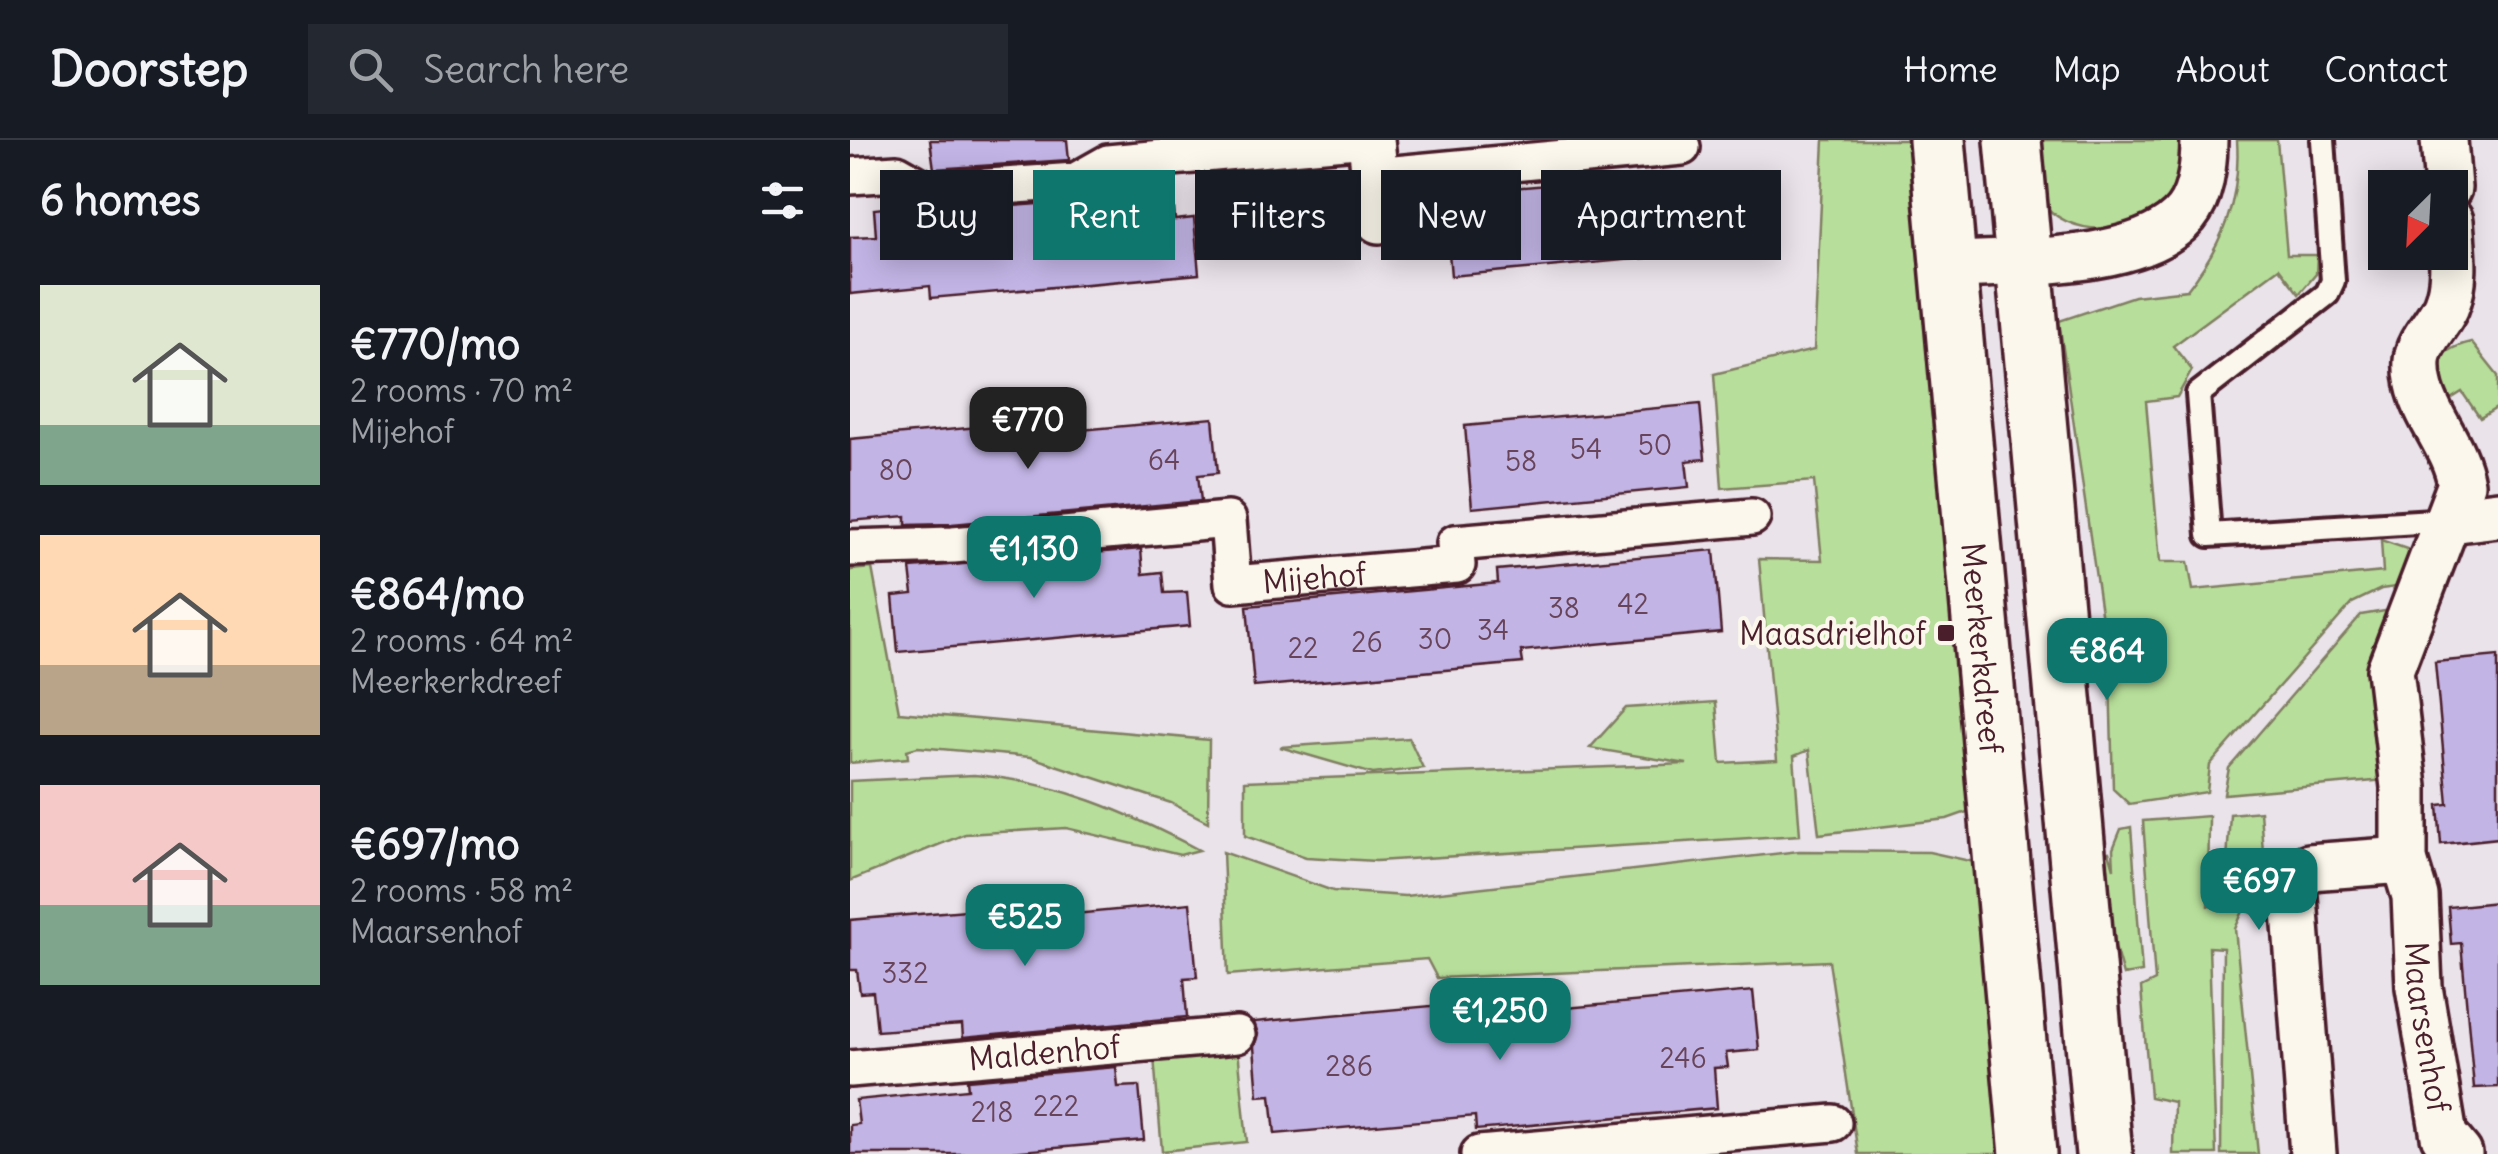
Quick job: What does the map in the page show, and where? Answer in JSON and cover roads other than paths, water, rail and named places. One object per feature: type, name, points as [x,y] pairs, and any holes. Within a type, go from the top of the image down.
[{"type":"street","name":"Meerkerkdreef","points":[[1937,140],[2028,1154]]},
{"type":"street","points":[[2014,140],[2104,1154]]},
{"type":"street","points":[[1947,266],[2099,254],[2153,238],[2181,220],[2195,198],[2204,140]]},
{"type":"street","points":[[2444,140],[2446,170]]},
{"type":"street","points":[[850,176],[897,172],[929,191],[1076,181],[1108,164],[1370,169],[1682,147]]},
{"type":"street","points":[[2313,1154],[2293,884],[2309,867],[2410,878],[2390,670],[2461,484],[2458,464],[2418,390],[2416,356],[2446,305],[2454,270]]},
{"type":"street","points":[[2449,520],[2498,514]]},
{"type":"street","name":"Mijehof","points":[[850,548],[953,544],[1228,520],[1233,584],[1457,565],[1455,543],[1752,517]]},
{"type":"street","name":"Maarsenhof","points":[[2410,878],[2419,987],[2444,1136],[2459,1154]]},
{"type":"street","name":"Maldenhof","points":[[850,1068],[1237,1035]]},
{"type":"street","points":[[1479,1154],[1833,1123]]},
{"type":"lane","points":[[2323,140],[2333,281],[2327,294],[2198,394],[2209,535],[2449,520]]},
{"type":"place","name":"Maasdrielhof","points":[[1946,633]]}]
